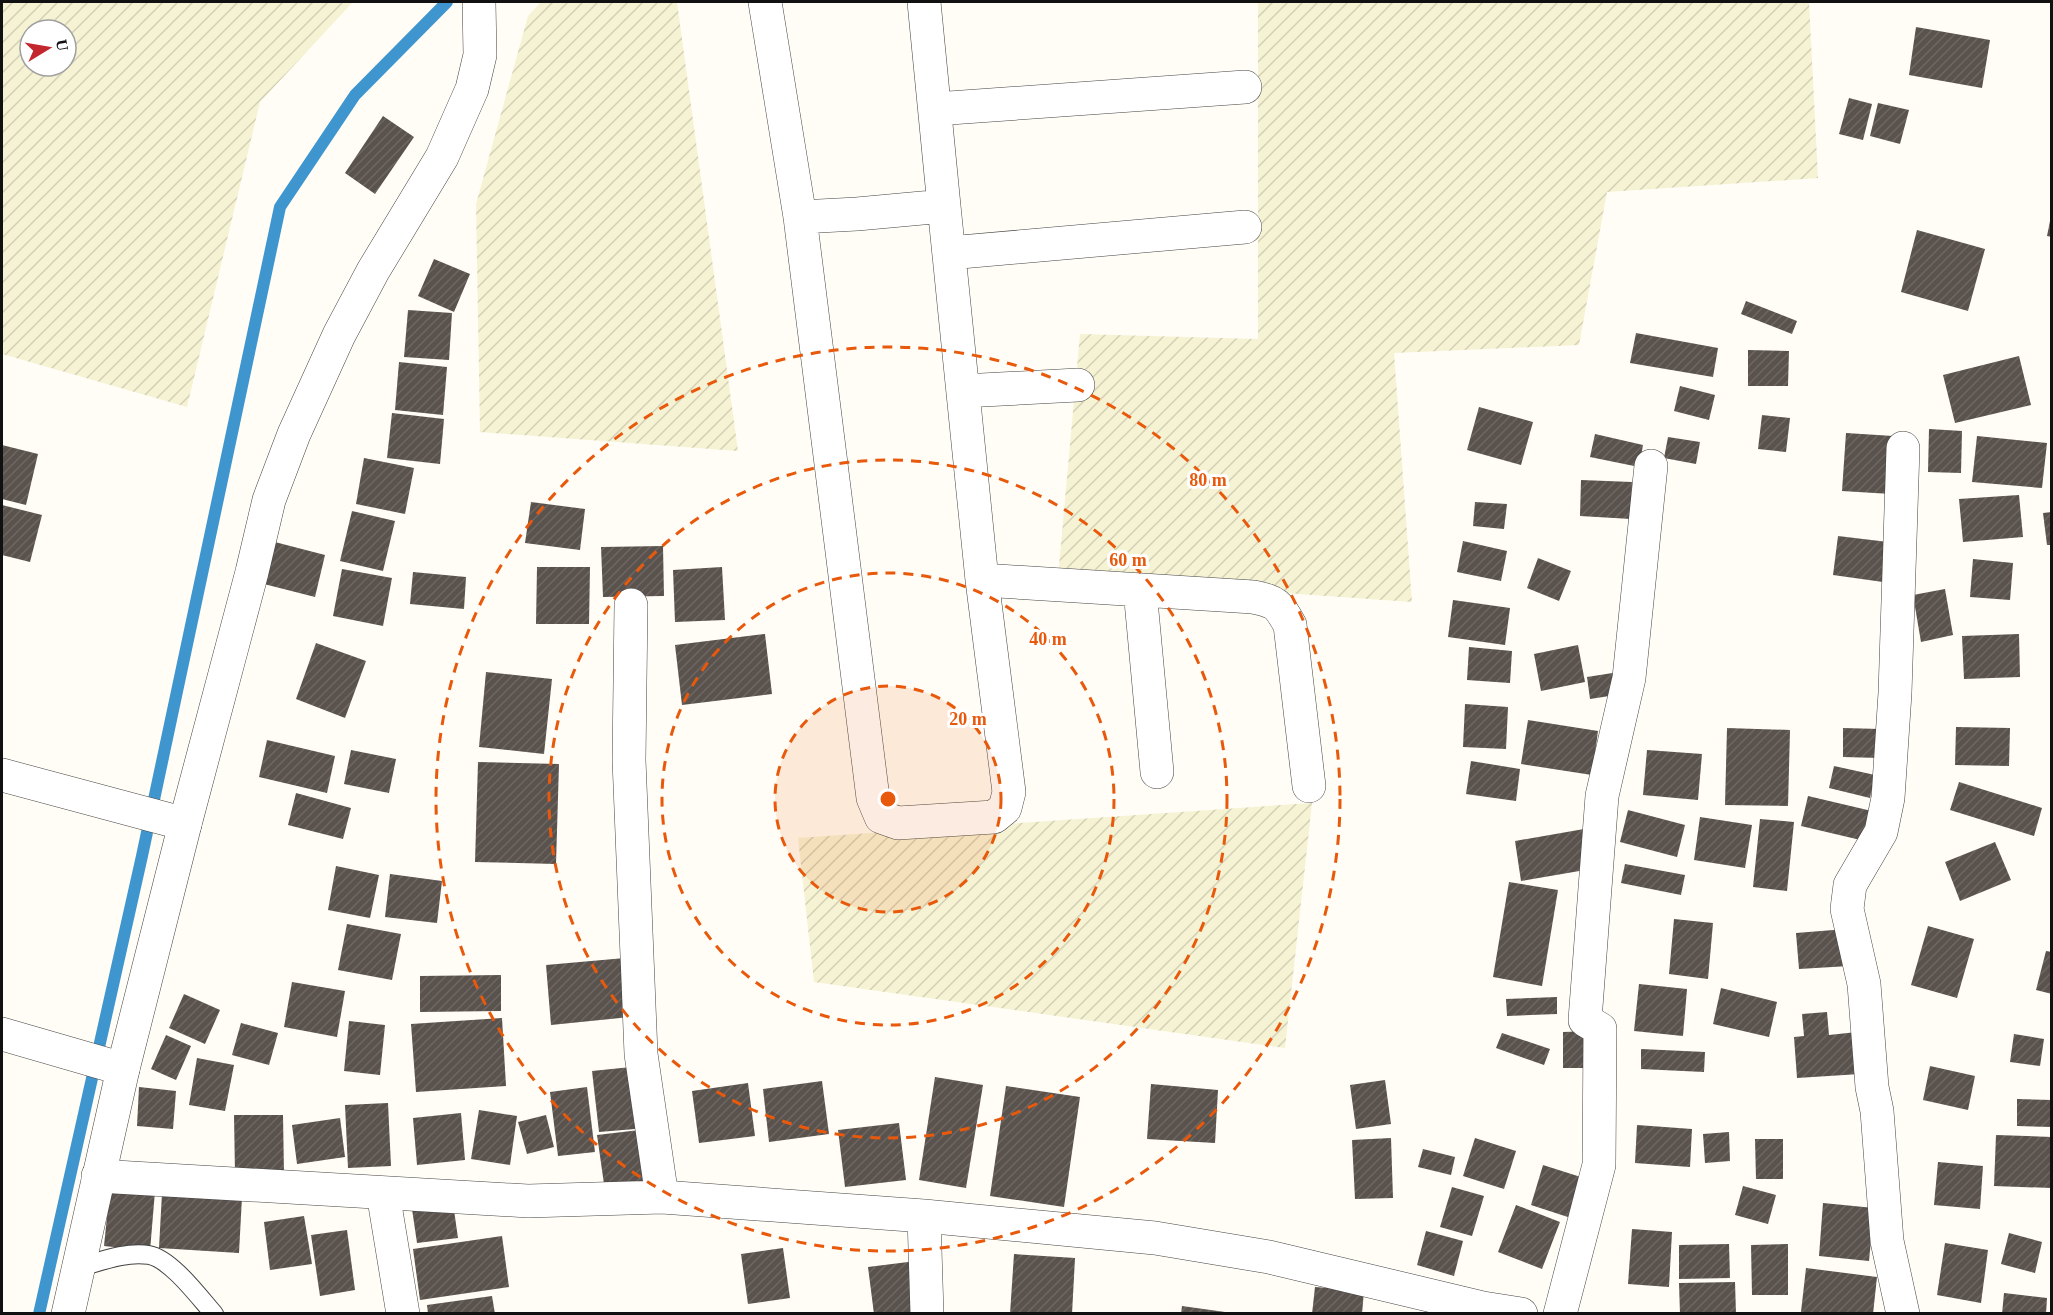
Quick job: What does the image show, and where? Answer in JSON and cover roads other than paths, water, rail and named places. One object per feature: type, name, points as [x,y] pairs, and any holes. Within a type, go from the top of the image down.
[{"type":"street","points":[[765,2],[800,217],[873,798],[881,817],[898,823],[994,817],[1005,808],[1009,792],[982,580],[924,2]]},
{"type":"street","points":[[68,1314],[98,1176],[113,1067],[175,821],[252,572],[269,500],[294,434],[339,335],[373,271],[441,157],[472,89],[480,55],[482,5]]},
{"type":"street","points":[[935,109],[1245,87]]},
{"type":"street","points":[[800,217],[944,206]]},
{"type":"street","points":[[949,253],[1245,227]]},
{"type":"street","points":[[963,391],[1078,385]]},
{"type":"street","points":[[1903,1314],[1887,1241],[1864,984],[1847,909],[1850,885],[1881,832],[1888,798],[1895,693],[1904,448]]},
{"type":"street","points":[[1560,1314],[1599,1165],[1600,1029],[1585,1020],[1602,796],[1629,678],[1651,466]]},
{"type":"street","points":[[982,580],[1253,597],[1272,601],[1281,609],[1290,625],[1309,786]]},
{"type":"street","points":[[1140,590],[1156,772]]},
{"type":"street","points":[[631,605],[629,760],[641,1054],[662,1197]]},
{"type":"street","points":[[2,775],[175,821]]},
{"type":"street","points":[[2,1034],[113,1067]]},
{"type":"street","points":[[98,1176],[528,1201],[662,1197],[924,1216],[1155,1238],[1269,1257],[1483,1308],[1521,1314]]},
{"type":"street","points":[[383,1193],[403,1314]]},
{"type":"street","points":[[924,1216],[927,1314]]},
{"type":"lane","points":[[77,1268],[123,1256],[150,1255],[171,1267],[214,1314]]},
{"type":"waterway","points":[[39,1314],[142,856],[280,207],[355,95],[447,2]]}]
